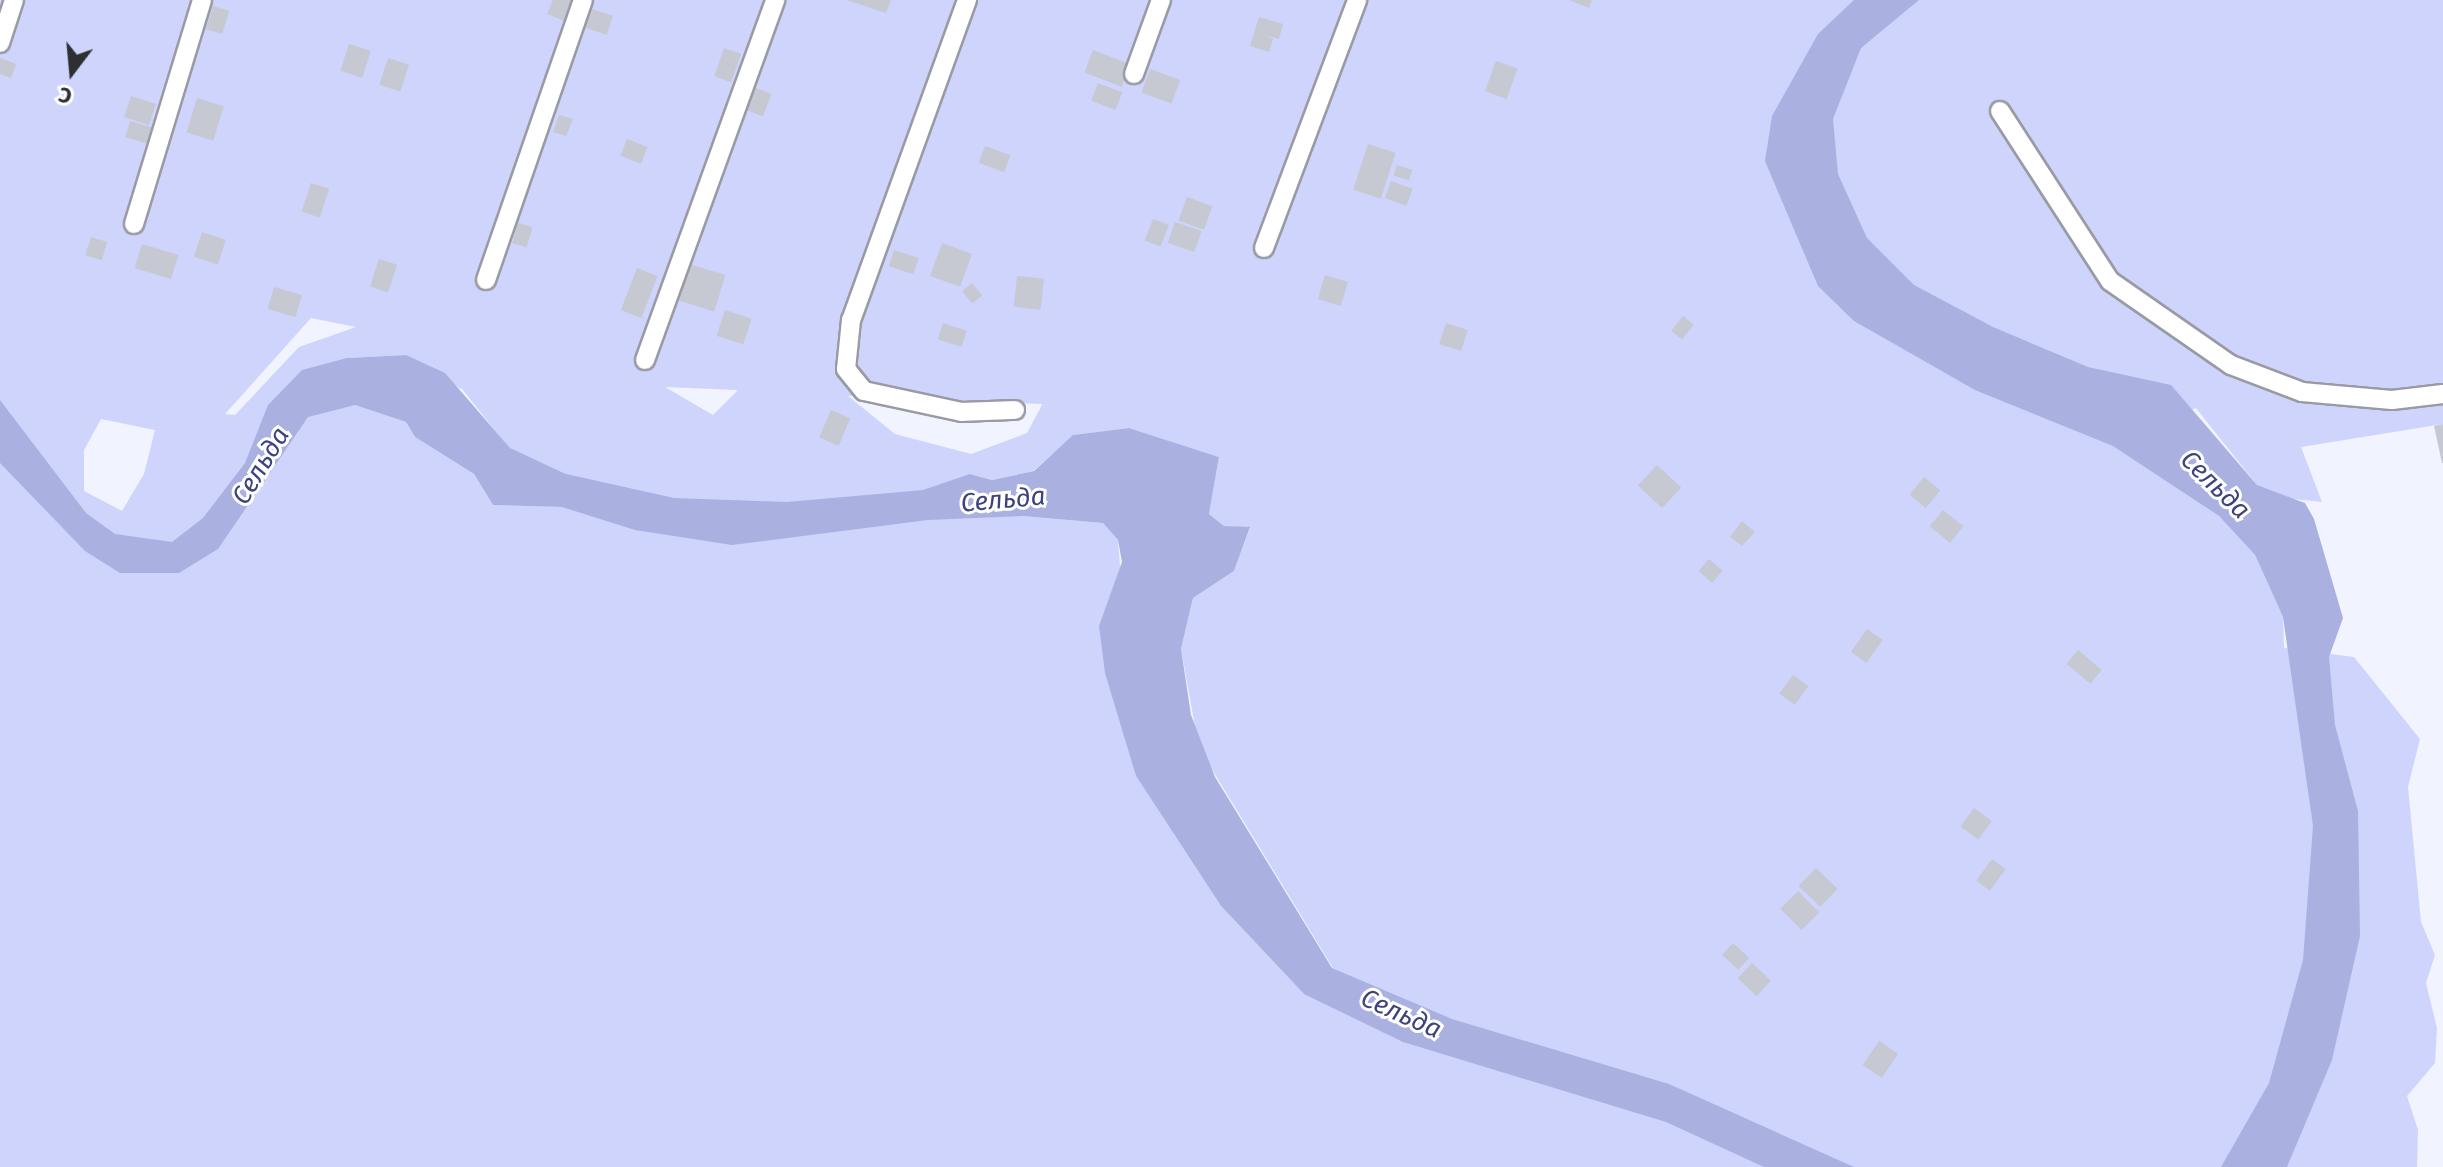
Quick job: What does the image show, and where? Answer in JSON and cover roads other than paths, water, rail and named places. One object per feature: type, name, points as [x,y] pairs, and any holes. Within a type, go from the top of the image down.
[{"type":"lane","points":[[0,43],[14,0]]},
{"type":"lane","points":[[134,224],[202,0]]},
{"type":"lane","points":[[486,280],[583,0]]},
{"type":"lane","points":[[645,360],[775,0]]},
{"type":"lane","points":[[967,0],[851,320],[846,369],[864,391],[962,412],[1015,410]]},
{"type":"lane","points":[[1134,74],[1161,0]]},
{"type":"lane","points":[[1264,248],[1357,0]]},
{"type":"lane","points":[[2000,111],[2110,281],[2231,365],[2302,392],[2392,400],[2443,394]]},
{"type":"water","name":"Сельда","points":[[1854,0],[1919,0],[1861,48],[1833,119],[1838,174],[1867,238],[1914,285],[1993,327],[2088,367],[2171,385],[2257,485],[2305,503],[2314,519],[2343,618],[2329,657],[2335,725],[2358,811],[2360,936],[2332,1060],[2287,1167],[2221,1167],[2269,1083],[2303,960],[2313,826],[2283,617],[2255,555],[2219,516],[2113,446],[1975,390],[1854,321],[1818,286],[1765,161],[1772,116],[1818,34]]},
{"type":"water","name":"Сельда","points":[[406,355],[445,373],[510,448],[566,474],[674,498],[787,502],[923,490],[970,474],[992,480],[1034,471],[1073,435],[1129,428],[1219,457],[1209,514],[1224,526],[1250,527],[1234,571],[1193,598],[1181,649],[1191,715],[1215,777],[1332,968],[1452,1019],[1669,1084],[1854,1167],[1764,1167],[1666,1122],[1403,1042],[1304,994],[1221,906],[1136,776],[1105,673],[1099,626],[1122,562],[1118,540],[1103,523],[1022,516],[928,520],[732,545],[635,530],[562,507],[493,505],[474,474],[415,437],[406,422],[355,405],[308,417],[218,549],[179,573],[120,573],[85,551],[0,463],[0,400],[86,513],[115,534],[172,542],[203,518],[245,463],[268,405],[302,370],[347,358]]}]
